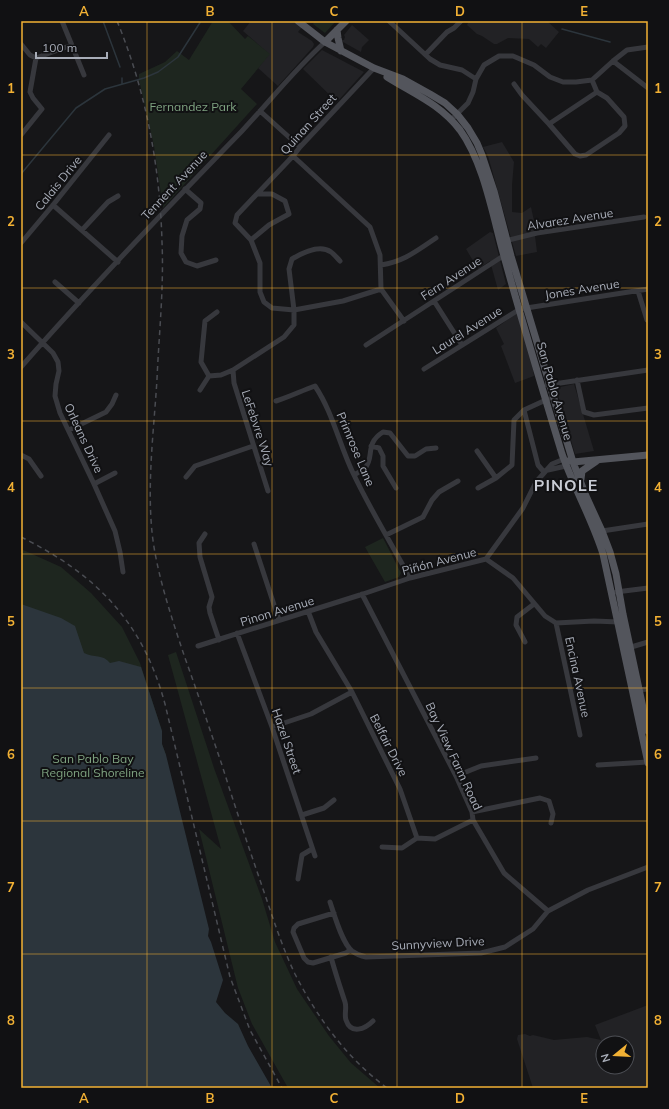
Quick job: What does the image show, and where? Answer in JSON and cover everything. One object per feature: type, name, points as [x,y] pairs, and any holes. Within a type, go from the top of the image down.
[{"type":"main road","name":"San Pablo Avenue","points":[[298,21],[325,42],[374,68],[454,117],[470,146],[504,241],[546,385],[546,400],[565,462],[572,482],[596,532],[603,554],[611,593],[621,622]]},
{"type":"main road","name":"Tennent Avenue","points":[[325,42],[346,21]]},
{"type":"main road","points":[[337,30],[342,50]]},
{"type":"main road","name":"San Pablo Avenue","points":[[546,385],[554,397],[573,462],[602,531],[616,574],[621,622],[648,763]]},
{"type":"main road","points":[[565,462],[648,455]]},
{"type":"main road","points":[[581,483],[582,471],[599,459]]},
{"type":"main road","name":"San Pablo Avenue","points":[[635,691],[648,731]]},
{"type":"street","points":[[62,21],[84,75]]},
{"type":"street","points":[[389,21],[430,59],[440,65],[462,70],[476,78]]},
{"type":"street","points":[[426,54],[447,32],[461,21]]},
{"type":"street","name":"Tennent Avenue","points":[[21,367],[185,189],[325,42]]},
{"type":"street","points":[[21,44],[30,55],[36,58],[72,45]]},
{"type":"street","points":[[454,117],[468,103],[473,92],[476,78],[484,65],[499,56],[513,56],[534,65],[550,77],[563,82],[576,82],[592,80],[627,50],[648,47]]},
{"type":"street","points":[[21,135],[42,108],[30,92],[36,58]]},
{"type":"street","points":[[613,61],[648,88]]},
{"type":"street","name":"Quinan Street","points":[[252,240],[235,223],[237,215],[374,68]]},
{"type":"street","points":[[514,84],[575,154],[580,156],[586,155],[603,144],[619,133],[625,126],[624,117],[607,98],[597,92],[592,80]]},
{"type":"street","points":[[549,124],[597,92]]},
{"type":"street","points":[[260,111],[300,147]]},
{"type":"street","name":"Calais Drive","points":[[21,243],[109,135]]},
{"type":"street","points":[[293,156],[370,227],[380,255],[381,288],[404,321]]},
{"type":"street","points":[[185,189],[201,203],[200,209],[188,220],[182,236],[181,253],[186,262],[197,266],[216,260]]},
{"type":"street","points":[[257,194],[272,194],[285,201],[290,214],[269,225],[252,240],[260,263],[260,292],[264,302],[272,308],[294,310],[343,301],[362,296],[381,288]]},
{"type":"street","points":[[82,230],[108,202],[118,196]]},
{"type":"street","points":[[53,205],[118,262]]},
{"type":"street","name":"Alvarez Avenue","points":[[504,241],[537,234],[644,217]]},
{"type":"street","points":[[381,265],[396,262],[405,258],[436,238]]},
{"type":"street","points":[[209,376],[221,375],[233,370],[284,337],[294,325],[290,269],[292,259],[304,252],[321,249],[330,251],[340,261]]},
{"type":"street","name":"Fern Avenue","points":[[366,345],[500,258],[508,256]]},
{"type":"street","points":[[55,282],[79,303]]},
{"type":"street","name":"Jones Avenue","points":[[523,308],[648,289]]},
{"type":"street","points":[[638,290],[647,320]]},
{"type":"street","points":[[434,301],[462,345]]},
{"type":"street","name":"Laurel Avenue","points":[[424,369],[523,308]]},
{"type":"street","points":[[209,376],[201,362],[205,321],[216,312]]},
{"type":"street","name":"Orleans Drive","points":[[21,322],[53,354],[58,362],[59,371],[55,396],[60,413],[115,531],[123,572]]},
{"type":"street","name":"LeFebvre Way","points":[[233,370],[234,383],[268,491]]},
{"type":"street","points":[[546,385],[648,370]]},
{"type":"street","points":[[200,390],[209,376]]},
{"type":"street","points":[[577,380],[584,412],[594,415],[648,408]]},
{"type":"street","name":"Primrose Lane","points":[[276,401],[291,397],[315,386],[336,426],[343,451],[354,474],[410,578]]},
{"type":"street","points":[[69,430],[106,412],[116,395]]},
{"type":"street","points":[[478,488],[496,478],[512,465],[514,420],[524,410],[554,397]]},
{"type":"street","points":[[524,410],[538,465],[546,471]]},
{"type":"street","points":[[354,474],[364,469],[368,463],[371,446],[375,437],[382,432],[390,433],[408,456],[415,456],[426,449],[436,448]]},
{"type":"street","points":[[186,477],[194,466],[253,446]]},
{"type":"street","points":[[371,446],[378,448],[383,456],[383,466],[396,488]]},
{"type":"street","points":[[477,451],[496,478]]},
{"type":"street","points":[[21,455],[29,459],[41,476]]},
{"type":"street","name":"Piñón Avenue","points":[[362,594],[410,578],[486,559],[523,508],[536,482],[552,464],[565,462]]},
{"type":"street","points":[[94,484],[115,473]]},
{"type":"street","points":[[386,535],[423,517],[432,500],[439,492],[458,482]]},
{"type":"street","points":[[602,531],[648,524]]},
{"type":"street","points":[[205,534],[199,543],[200,557],[212,598],[209,607],[210,613],[219,640]]},
{"type":"street","points":[[254,544],[279,620]]},
{"type":"street","points":[[486,559],[512,578],[545,616],[556,623],[621,622]]},
{"type":"street","points":[[611,593],[648,588]]},
{"type":"street","name":"Pinon Avenue","points":[[198,646],[362,594]]},
{"type":"street","name":"Bay View Farm Road","points":[[362,594],[456,776],[472,812],[473,820],[504,873],[548,911]]},
{"type":"street","points":[[525,642],[516,625],[517,617],[534,604]]},
{"type":"street","name":"Belfair Drive","points":[[308,611],[316,632],[352,692],[400,789],[417,838]]},
{"type":"street","name":"Encina Avenue","points":[[556,623],[580,735]]},
{"type":"street","name":"Hazel Street","points":[[237,634],[272,727],[315,856]]},
{"type":"street","points":[[626,648],[648,642]]},
{"type":"street","points":[[635,691],[648,689]]},
{"type":"street","points":[[272,727],[311,714],[352,692]]},
{"type":"street","points":[[456,776],[480,766],[536,758]]},
{"type":"street","points":[[598,765],[648,763]]},
{"type":"street","points":[[472,812],[540,798],[549,801],[553,814],[551,823]]},
{"type":"street","points":[[302,815],[324,808],[334,800]]},
{"type":"street","points":[[382,847],[402,848],[417,838],[435,839],[473,820]]},
{"type":"street","points":[[298,879],[302,854],[312,849]]},
{"type":"street","name":"Sunnyview Drive","points":[[350,950],[356,954],[366,957],[481,953],[505,947],[533,929],[548,911],[588,890],[648,867]]},
{"type":"street","points":[[330,902],[345,942],[350,950],[346,953],[313,963],[308,962],[304,958],[293,932],[294,928],[298,924],[334,913]]},
{"type":"street","points":[[331,957],[346,1006],[345,1020],[349,1026],[361,1030],[373,1021]]},
{"type":"shaded area","points":[[251,21],[307,21],[298,32],[312,41],[314,44],[313,47],[278,86],[258,68],[269,54],[243,31]]},
{"type":"shaded area","points":[[469,21],[547,21],[559,32],[546,48],[541,44],[538,47],[529,39],[508,38],[494,44],[477,34],[467,25]]},
{"type":"shaded area","points":[[352,25],[369,40],[362,47],[361,52],[342,40],[344,40],[344,35]]},
{"type":"shaded area","points":[[322,50],[364,72],[337,102],[303,69]]},
{"type":"shaded area","points":[[502,142],[514,162],[512,212],[522,213],[531,207],[536,230],[535,236],[537,252],[516,256],[488,156],[483,147]]},
{"type":"shaded area","points":[[490,232],[493,233],[506,284],[498,290],[490,261],[478,269],[466,249]]},
{"type":"shaded area","points":[[517,313],[532,362],[534,376],[515,383],[501,346],[504,344],[496,328]]},
{"type":"shaded area","points":[[574,384],[594,451],[575,454],[556,388]]},
{"type":"shaded area","points":[[21,604],[61,618],[75,626],[84,653],[104,658],[110,663],[119,661],[141,667],[162,731],[162,744],[209,929],[208,936],[223,980],[216,1002],[225,1013],[238,1024],[248,1046],[272,1088],[21,1088]]},
{"type":"shaded area","points":[[648,1005],[648,1087],[533,1088],[517,1039],[518,1035],[533,1035],[554,1040],[587,1037],[595,1039],[595,1075],[635,1075],[635,1035],[599,1035],[595,1025]]},
{"type":"green space","name":"Fernandez Park","points":[[213,21],[228,21],[245,39],[248,36],[270,54],[241,89],[257,104],[163,208],[154,146],[139,80],[139,74],[165,62],[177,51],[189,60]]},
{"type":"green space","points":[[315,21],[336,21],[325,33],[313,24]]},
{"type":"green space","points":[[383,538],[401,573],[399,577],[385,582],[365,547]]},
{"type":"green space","name":"San Pablo Bay Regional Shoreline","points":[[21,549],[61,567],[91,593],[122,627],[140,663],[162,731],[162,744],[166,755],[21,841]]},
{"type":"green space","points":[[176,652],[214,768],[262,899],[275,942],[297,989],[329,1036],[351,1063],[380,1088],[288,1088],[252,1024],[238,988],[199,829],[221,849],[168,655]]},
{"type":"waterway","points":[[103,21],[120,67]]},
{"type":"waterway","points":[[21,174],[76,108],[105,89],[144,78],[158,72],[178,57],[201,21]]},
{"type":"waterway","points":[[562,29],[610,42]]},
{"type":"waterway","points":[[122,78],[122,84]]},
{"type":"railway","points":[[117,21],[136,75],[150,130],[155,158],[161,214],[162,293],[150,494],[152,532],[161,579],[185,658],[274,922],[290,964],[313,1007],[335,1037],[359,1064],[387,1088]]},
{"type":"railway","points":[[21,537],[48,551],[94,584],[130,625],[144,649],[156,675],[165,704],[230,977],[250,1030],[282,1088]]},
{"type":"district","name":"PINOLE","points":[[566,485]]}]
